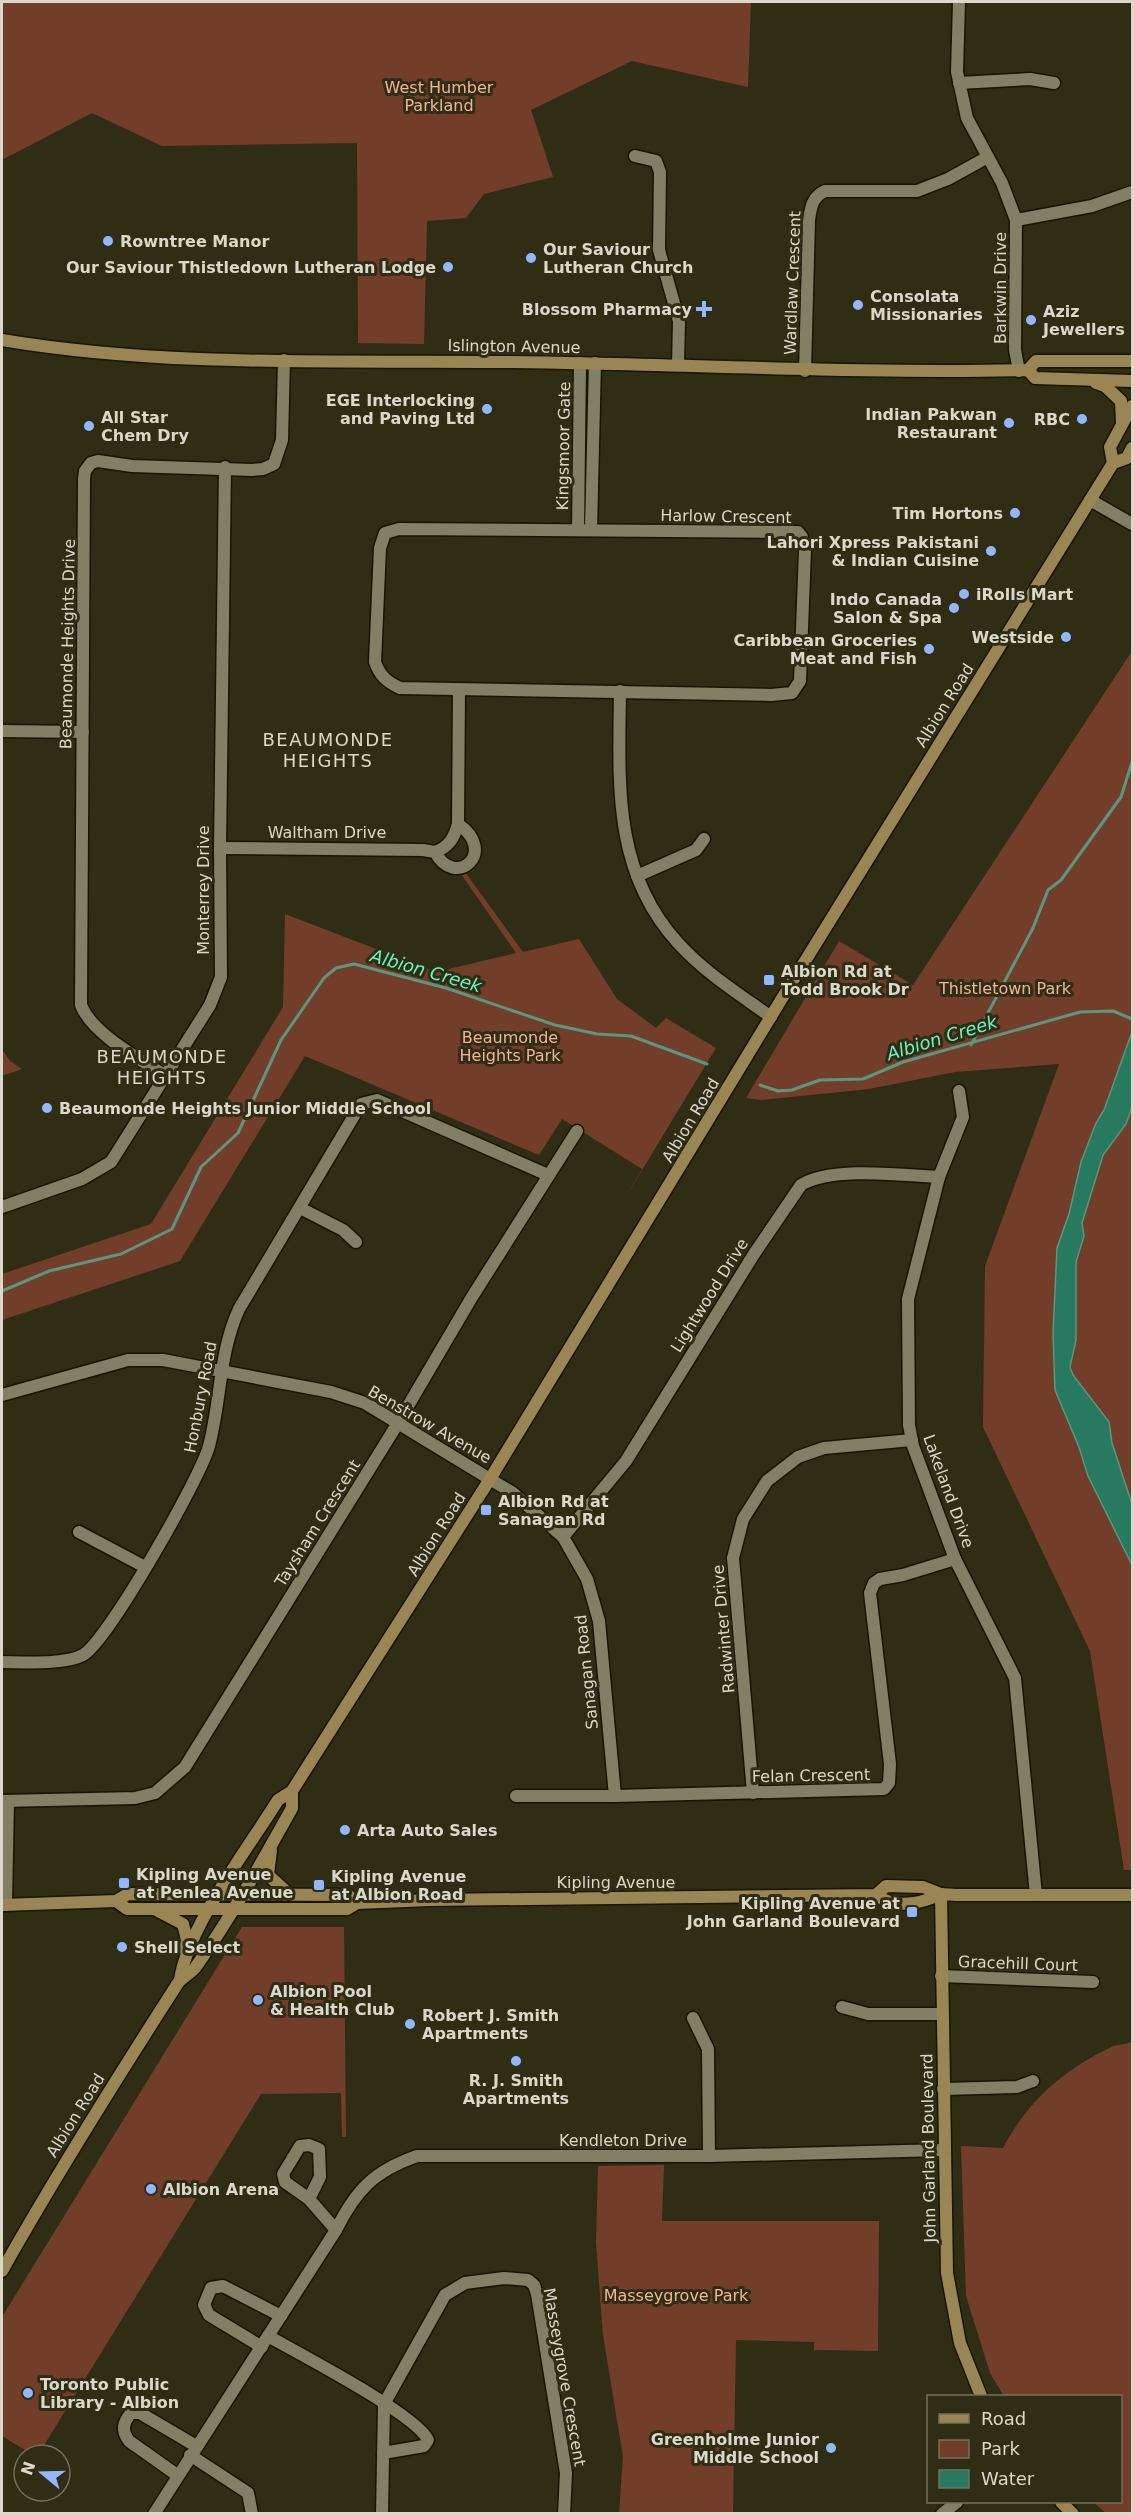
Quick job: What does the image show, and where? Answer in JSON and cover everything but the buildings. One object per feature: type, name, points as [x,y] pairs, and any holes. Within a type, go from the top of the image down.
[{"type":"main road","name":"Islington Avenue","points":[[2,340],[167,357],[595,363],[805,371],[1023,370],[1035,378],[1132,381]]},
{"type":"main road","name":"Islington Avenue","points":[[1023,370],[1036,361],[1132,361]]},
{"type":"main road","points":[[1089,380],[1105,386],[1121,401],[1122,425]]},
{"type":"main road","name":"Albion Road","points":[[1113,463],[1110,447],[1132,406]]},
{"type":"main road","name":"Albion Road","points":[[180,1980],[183,1961],[219,1894],[278,1800],[292,1791],[490,1479],[771,1017],[1113,463],[1127,458],[1132,448]]},
{"type":"main road","name":"Albion Road","points":[[2,2271],[72,2150],[180,1980],[193,1971],[272,1844],[292,1808],[292,1791]]},
{"type":"main road","points":[[272,1844],[268,1875],[290,1895]]},
{"type":"main road","name":"Kipling Avenue","points":[[4,1905],[116,1901],[128,1894],[348,1895],[357,1903]]},
{"type":"main road","name":"Kipling Avenue","points":[[116,1901],[127,1910],[231,1910],[347,1909],[357,1903],[430,1900],[876,1895],[885,1902],[923,1903],[941,1894],[1132,1895]]},
{"type":"main road","name":"John Garland Boulevard","points":[[941,1894],[943,2150],[948,2283],[960,2343],[980,2395]]},
{"type":"main road","points":[[154,1909],[183,1924],[187,1940],[183,1961]]},
{"type":"main road","points":[[1062,2503],[1073,2514]]},
{"type":"street","name":"Barkwin Drive","points":[[959,2],[956,61],[967,118],[986,158],[1002,183],[1016,220],[1015,350],[1023,370]]},
{"type":"street","points":[[959,83],[1030,80],[1054,83]]},
{"type":"street","points":[[635,156],[656,161],[660,172],[659,250],[673,291],[679,321],[678,365]]},
{"type":"street","name":"Wardlaw Crescent","points":[[805,371],[809,220],[811,208],[817,196],[825,191],[917,191],[948,179],[986,158]]},
{"type":"street","points":[[1016,220],[1092,206],[1132,192]]},
{"type":"street","name":"Beaumonde Heights Drive","points":[[166,1076],[97,1029],[85,1015],[81,1005],[85,471],[91,463],[98,461],[132,466],[264,469],[274,464],[278,459],[282,440],[284,360]]},
{"type":"street","name":"Kingsmoor Gate","points":[[580,363],[585,530]]},
{"type":"street","name":"Kingsmoor Gate","points":[[585,530],[595,363]]},
{"type":"street","name":"Monterrey Drive","points":[[2,1207],[82,1179],[111,1162],[210,1005],[221,977],[220,848],[225,467]]},
{"type":"street","points":[[1090,500],[1132,524]]},
{"type":"street","name":"Harlow Crescent","points":[[399,529],[585,530],[798,532],[804,544],[802,673],[792,693],[771,695],[400,688],[388,682],[379,673],[375,662],[380,548],[385,533],[399,529]]},
{"type":"street","points":[[458,824],[475,841],[476,852],[470,863],[461,868],[450,868],[441,863],[435,852],[444,849],[455,837],[458,824],[459,690]]},
{"type":"street","points":[[620,691],[620,805],[638,876],[648,901],[679,944],[710,973],[771,1017]]},
{"type":"street","points":[[2,731],[83,732]]},
{"type":"street","points":[[638,876],[696,850],[704,839]]},
{"type":"street","name":"Waltham Drive","points":[[220,848],[435,852]]},
{"type":"street","name":"Lakeland Drive","points":[[959,1091],[963,1117],[939,1177],[908,1299],[909,1417],[912,1440],[955,1559],[1015,1678],[1036,1895]]},
{"type":"street","name":"Honbury Road","points":[[2,1662],[62,1660],[82,1656],[106,1633],[192,1490],[205,1460],[225,1346],[239,1309],[361,1104],[376,1100],[548,1175]]},
{"type":"street","name":"Taysham Crescent","points":[[4,1801],[135,1798],[156,1793],[171,1782],[185,1767],[398,1423],[472,1296],[577,1131]]},
{"type":"street","name":"Lightwood Drive","points":[[563,1537],[626,1461],[754,1254],[801,1185],[810,1179],[834,1175],[939,1177]]},
{"type":"street","points":[[300,1208],[343,1230],[356,1242]]},
{"type":"street","name":"Benstrow Avenue","points":[[2,1395],[128,1360],[163,1360],[331,1392],[365,1403],[490,1479]]},
{"type":"street","name":"Radwinter Drive","points":[[753,1793],[733,1558],[743,1519],[767,1481],[798,1457],[824,1448],[912,1440]]},
{"type":"street","name":"Sanagan Road","points":[[490,1479],[513,1493],[563,1537],[587,1579],[599,1621],[615,1796]]},
{"type":"street","points":[[79,1532],[145,1567]]},
{"type":"street","name":"Felan Crescent","points":[[516,1796],[615,1796],[884,1789],[889,1783],[890,1764],[870,1593],[874,1583],[880,1579],[955,1559]]},
{"type":"street","points":[[4,1801],[4,1905]]},
{"type":"street","name":"Gracehill Court","points":[[941,1976],[1093,1982]]},
{"type":"street","points":[[842,2007],[868,2014],[942,2014]]},
{"type":"street","points":[[693,2018],[708,2049],[709,2156]]},
{"type":"street","points":[[943,2089],[1017,2087],[1032,2081]]},
{"type":"street","name":"Kendleton Drive","points":[[154,2514],[336,2230],[348,2207],[367,2183],[384,2169],[417,2156],[709,2156],[943,2150]]},
{"type":"street","points":[[309,2199],[336,2230]]},
{"type":"street","name":"Masseygrove Crescent","points":[[384,2404],[445,2295],[465,2283],[504,2278],[528,2280],[534,2285],[537,2294],[564,2461],[566,2488],[564,2514]]},
{"type":"street","points":[[281,2316],[223,2286],[211,2288],[204,2305],[209,2315],[384,2404],[422,2430],[428,2440],[424,2446],[383,2453]]},
{"type":"street","points":[[382,2514],[384,2404]]},
{"type":"street","points":[[177,2475],[129,2441],[123,2434],[123,2423],[130,2413],[140,2413],[193,2450],[248,2493],[252,2514]]},
{"type":"street","points":[[942,2514],[956,2503]]},
{"type":"green space","name":"West Humber Parkland","points":[[2,2],[751,2],[748,87],[632,61],[531,110],[553,177],[484,194],[466,218],[427,221],[424,344],[358,343],[357,143],[162,146],[92,113],[2,160]]},
{"type":"green space","name":"Thistletown Park","points":[[1132,651],[1132,1870],[1124,1870],[1090,1651],[983,1427],[985,1266],[1059,1064],[955,1072],[869,1089],[762,1100],[746,1098],[839,941],[913,985]]},
{"type":"green space","name":"Beaumonde Heights Park","points":[[465,872],[523,952],[579,939],[617,999],[656,1028],[666,1018],[716,1048],[622,1203],[642,1169],[562,1119],[539,1155],[305,1056],[180,1261],[2,1320],[2,1274],[151,1224],[283,1007],[285,914],[436,972],[516,953],[461,874]]},
{"type":"green space","points":[[4,1052],[10,1061],[22,1069],[2,1076],[2,1053]]},
{"type":"green space","points":[[1132,1905],[1132,2513],[1107,2514],[1094,2503],[1122,2503],[1122,2395],[1003,2395],[990,2373],[966,2296],[961,2146],[1003,2148],[1023,2116],[1047,2089],[1092,2057],[1114,2046],[1131,2042]]},
{"type":"green space","name":"Albion Arena","points":[[242,1927],[344,1927],[346,2137],[342,2137],[341,2093],[261,2094],[45,2443],[13,2443],[2,2436],[2,2317]]},
{"type":"green space","name":"Masseygrove Park","points":[[664,2165],[662,2221],[879,2221],[878,2351],[814,2350],[814,2342],[736,2340],[733,2513],[619,2513],[623,2457],[603,2335],[596,2243],[598,2166]]},
{"type":"water","points":[[1132,1032],[1132,1107],[1126,1124],[1103,1155],[1082,1223],[1084,1236],[1076,1262],[1076,1340],[1070,1367],[1073,1375],[1109,1422],[1112,1443],[1132,1504],[1132,1565],[1088,1476],[1079,1447],[1055,1390],[1053,1333],[1057,1248],[1069,1214],[1081,1162],[1096,1123],[1104,1110]]},
{"type":"waterway","points":[[971,1045],[1033,928],[1048,890],[1061,880],[1121,797],[1132,762]]},
{"type":"waterway","name":"Albion Creek","points":[[2,1291],[49,1271],[121,1254],[172,1229],[201,1167],[238,1133],[281,1040],[324,978],[336,968],[354,964],[446,988],[555,1025],[597,1034],[631,1036],[707,1064]]},
{"type":"waterway","name":"Albion Creek","points":[[760,1085],[778,1091],[792,1090],[820,1080],[863,1079],[903,1062],[1080,1012],[1113,1011],[1132,1019]]},
{"type":"place","name":"Rowntree Manor","points":[[108,241]]},
{"type":"place","name":"Our Saviour Lutheran Church","points":[[531,258]]},
{"type":"place","name":"Our Saviour Thistledown Lutheran Lodge","points":[[448,267]]},
{"type":"place","name":"Consolata Missionaries","points":[[858,305]]},
{"type":"place","name":"Blossom Pharmacy","points":[[704,309]]},
{"type":"place","name":"Aziz Jewellers","points":[[1031,320]]},
{"type":"place","name":"EGE Interlocking and Paving Ltd","points":[[487,409]]},
{"type":"place","name":"RBC","points":[[1082,419]]},
{"type":"place","name":"Indian Pakwan Restaurant","points":[[1009,423]]},
{"type":"place","name":"All Star Chem Dry","points":[[89,426]]},
{"type":"place","name":"Tim Hortons","points":[[1015,513]]},
{"type":"place","name":"Lahori Xpress Pakistani & Indian Cuisine","points":[[991,551]]},
{"type":"place","name":"iRolls Mart","points":[[964,594]]},
{"type":"place","name":"Indo Canada Salon & Spa","points":[[954,608]]},
{"type":"place","name":"Westside","points":[[1066,637]]},
{"type":"place","name":"Caribbean Groceries Meat and Fish","points":[[929,649]]},
{"type":"place","name":"Albion Rd at Todd Brook Dr","points":[[769,980]]},
{"type":"place","name":"Beaumonde Heights Junior Middle School","points":[[47,1108]]},
{"type":"place","name":"Albion Rd at Sanagan Rd","points":[[486,1510]]},
{"type":"place","name":"Arta Auto Sales","points":[[345,1830]]},
{"type":"place","name":"Kipling Avenue at Penlea Avenue","points":[[124,1883]]},
{"type":"place","name":"Kipling Avenue at Albion Road","points":[[319,1885]]},
{"type":"place","name":"Kipling Avenue at John Garland Boulevard","points":[[912,1912]]},
{"type":"place","name":"Shell Select","points":[[122,1947]]},
{"type":"place","name":"Albion Pool & Health Club","points":[[258,2000]]},
{"type":"place","name":"Robert J. Smith Apartments","points":[[410,2024]]},
{"type":"place","name":"R. J. Smith Apartments","points":[[516,2061]]},
{"type":"place","name":"Albion Arena","points":[[151,2189]]},
{"type":"place","name":"Toronto Public Library - Albion","points":[[28,2393]]},
{"type":"place","name":"Greenholme Junior Middle School","points":[[831,2448]]},
{"type":"district","name":"BEAUMONDE HEIGHTS","points":[[328,750]]},
{"type":"district","name":"BEAUMONDE HEIGHTS","points":[[162,1067]]}]
